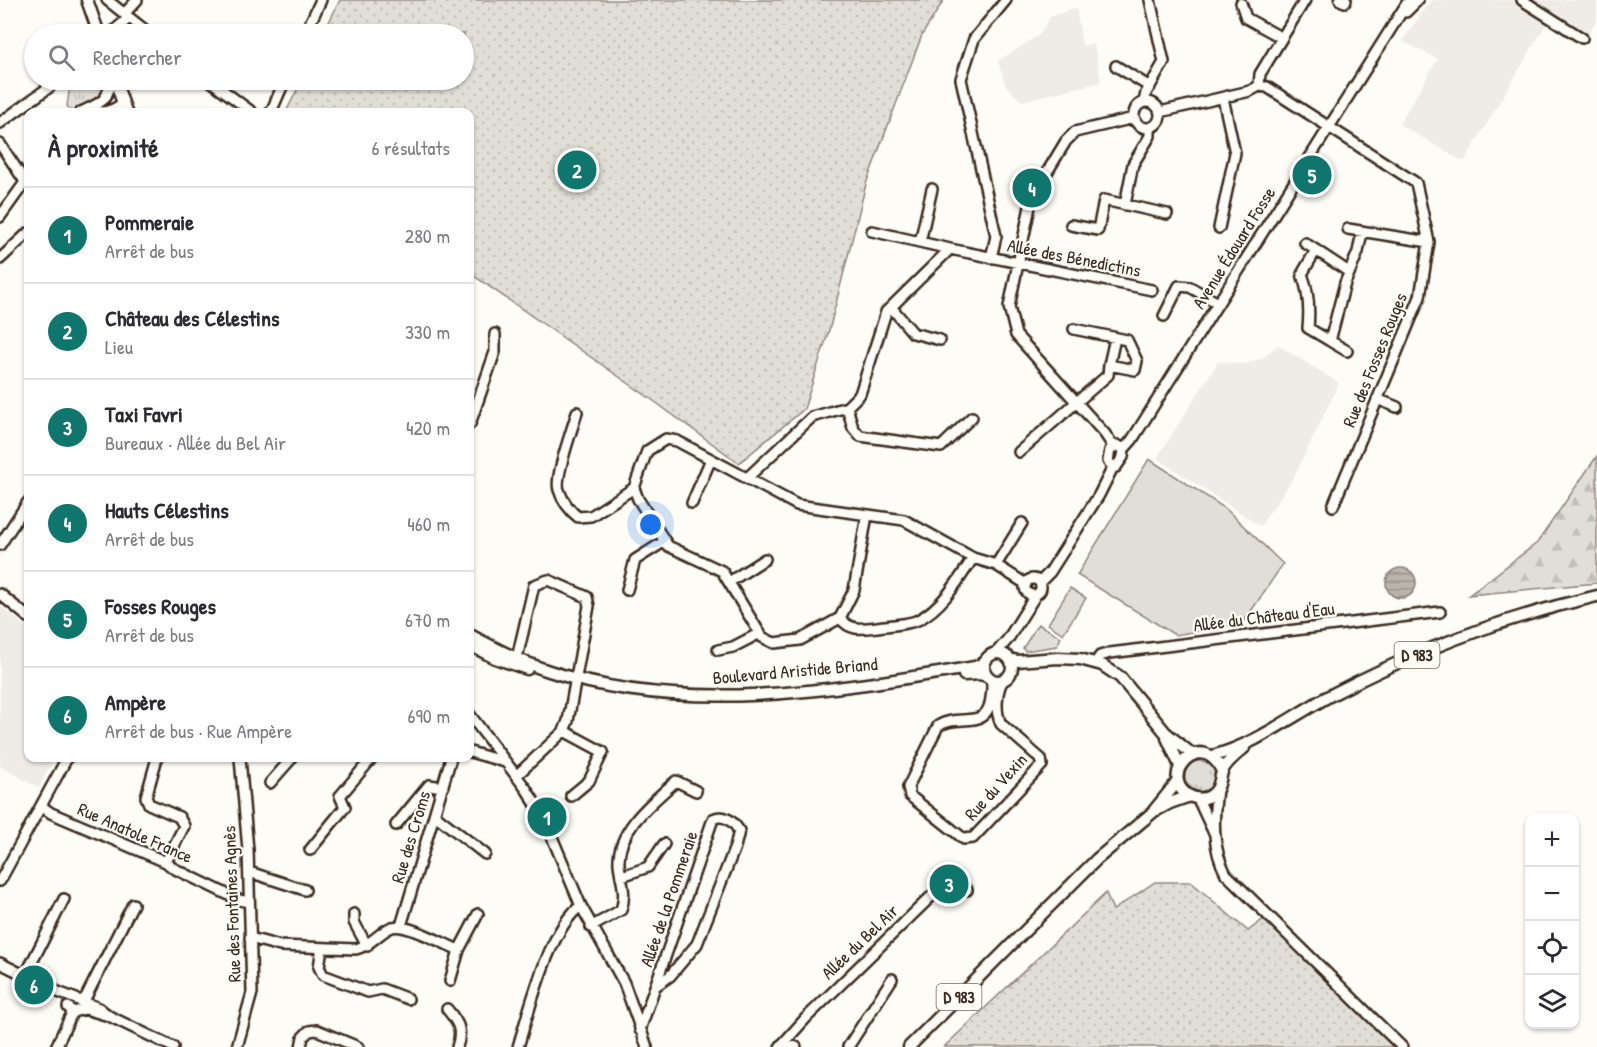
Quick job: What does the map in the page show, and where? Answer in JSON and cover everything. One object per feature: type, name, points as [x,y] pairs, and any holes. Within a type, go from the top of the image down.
[{"type":"main road","points":[[87,0],[95,24]]},
{"type":"main road","points":[[116,90],[124,107]]},
{"type":"main road","name":"D 983","points":[[1212,756],[1249,743],[1332,695],[1437,647],[1551,607],[1597,597]]},
{"type":"main road","name":"Boulevard Aristide Briand","points":[[474,637],[517,658],[574,681],[665,693],[743,695],[812,690],[945,672],[978,666],[1000,657],[1019,661],[1074,658],[1096,662],[1120,677],[1165,732],[1193,755]]},
{"type":"main road","name":"Boulevard Aristide Briand","points":[[474,647],[504,661],[574,681],[651,696],[721,700],[795,696],[972,674],[982,674],[990,678],[1007,677],[1017,669],[1074,658]]},
{"type":"main road","points":[[990,678],[985,669],[1000,657],[1012,664],[1007,677]]},
{"type":"main road","name":"Boulevard Aristide Briand","points":[[1165,732],[1180,766]]},
{"type":"main road","name":"D 983","points":[[1222,771],[1249,743]]},
{"type":"main road","points":[[1205,753],[1212,756],[1217,760],[1222,771],[1221,782],[1217,790],[1209,797],[1194,798],[1184,793],[1178,781],[1180,766],[1193,755],[1205,753]]},
{"type":"main road","name":"D 983","points":[[1152,813],[1178,781]]},
{"type":"main road","name":"D 983","points":[[909,1047],[1097,859],[1152,813],[1170,803],[1194,798]]},
{"type":"street","points":[[107,0],[137,24]]},
{"type":"street","points":[[119,24],[137,0]]},
{"type":"street","points":[[309,24],[321,0]]},
{"type":"street","points":[[991,258],[996,236],[961,79],[974,39],[1006,0]]},
{"type":"street","points":[[1144,102],[1156,105],[1160,112],[1160,120],[1150,128],[1138,126],[1134,118],[1135,110],[1144,102],[1164,62],[1150,0]]},
{"type":"street","points":[[1160,112],[1250,91],[1259,86],[1260,74],[1305,0]]},
{"type":"street","name":"Avenue Édouard Fosse","points":[[1124,449],[1131,442],[1409,0]]},
{"type":"street","name":"Avenue Édouard Fosse","points":[[1389,32],[1418,0]]},
{"type":"street","points":[[1522,0],[1582,38]]},
{"type":"street","points":[[1241,3],[1246,18],[1282,38]]},
{"type":"street","points":[[1116,66],[1150,87]]},
{"type":"street","name":"Rue des Fosses Rouges","points":[[1259,86],[1267,87],[1347,136],[1416,183],[1429,242],[1420,297],[1333,506]]},
{"type":"street","points":[[0,123],[45,90]]},
{"type":"street","points":[[89,108],[102,102],[109,90]]},
{"type":"street","points":[[222,90],[247,108]]},
{"type":"street","points":[[273,108],[281,90]]},
{"type":"street","points":[[1219,228],[1235,153],[1223,98]]},
{"type":"street","points":[[102,102],[124,107]]},
{"type":"street","points":[[1113,446],[1105,434],[1016,335],[1009,307],[1032,197],[1071,135],[1134,118]]},
{"type":"street","points":[[1125,205],[1134,164],[1150,136],[1150,128]]},
{"type":"street","points":[[0,144],[24,177]]},
{"type":"street","points":[[0,217],[24,187]]},
{"type":"street","points":[[920,242],[933,189]]},
{"type":"street","points":[[1071,225],[1098,230],[1104,200],[1167,214]]},
{"type":"street","points":[[1348,229],[1429,242]]},
{"type":"street","name":"Allée des Bénedictins","points":[[872,231],[991,258],[1152,290]]},
{"type":"street","points":[[1330,341],[1362,232]]},
{"type":"street","points":[[0,259],[24,237]]},
{"type":"street","points":[[1305,243],[1349,272]]},
{"type":"street","points":[[747,478],[812,417],[848,407],[860,394],[886,312],[950,249]]},
{"type":"street","points":[[1316,250],[1302,274],[1310,303],[1308,327],[1347,351]]},
{"type":"street","points":[[1164,316],[1179,286],[1190,287],[1218,303]]},
{"type":"street","points":[[891,307],[914,333],[940,340]]},
{"type":"street","points":[[1074,329],[1127,340],[1137,361],[1135,370],[1109,365]]},
{"type":"street","points":[[474,412],[495,352],[495,334]]},
{"type":"street","points":[[1018,452],[1108,375],[1115,338]]},
{"type":"street","points":[[1377,399],[1397,407]]},
{"type":"street","points":[[848,407],[853,429],[860,436],[941,447],[972,417]]},
{"type":"street","points":[[578,412],[559,475],[558,489],[571,511],[578,517],[591,516],[634,488]]},
{"type":"street","points":[[867,515],[855,590],[840,618],[800,640],[774,643],[762,637],[722,571],[668,546],[638,499],[634,488],[646,451],[666,439],[677,441],[796,505],[904,520],[973,558],[996,565],[1026,584]]},
{"type":"street","points":[[1040,582],[1050,572],[1099,495],[1113,467],[1116,467],[1124,457],[1124,449],[1121,446],[1113,446]]},
{"type":"street","points":[[1113,446],[1108,461],[1113,467]]},
{"type":"street","points":[[692,503],[711,459]]},
{"type":"street","points":[[0,545],[24,508]]},
{"type":"street","points":[[996,565],[1022,523]]},
{"type":"street","points":[[627,590],[635,560],[665,541]]},
{"type":"street","points":[[840,618],[847,626],[860,629],[917,621],[940,604],[958,582],[973,558]]},
{"type":"street","points":[[729,582],[765,559]]},
{"type":"street","points":[[1035,596],[1025,589],[1026,584],[1032,579],[1040,582]]},
{"type":"street","points":[[516,776],[564,731],[568,721],[589,606],[588,597],[548,580],[534,585],[517,658]]},
{"type":"street","points":[[1000,657],[1008,639],[1035,596],[1042,589],[1040,582]]},
{"type":"street","points":[[0,594],[24,614]]},
{"type":"street","name":"Allée du Château d'Eau","points":[[1096,662],[1100,656],[1110,653],[1440,612]]},
{"type":"street","points":[[718,650],[733,647],[760,633]]},
{"type":"street","name":"Rue du Vexin","points":[[990,678],[990,710],[987,714],[976,718],[944,722],[938,726],[908,788],[910,796],[964,839],[973,838],[1042,765],[1041,759],[1001,724],[997,716],[1000,688],[1007,677]]},
{"type":"street","points":[[474,720],[516,776],[548,825],[591,927],[624,983],[647,1047]]},
{"type":"street","points":[[474,731],[484,734]]},
{"type":"street","points":[[564,731],[603,752],[589,781],[571,796]]},
{"type":"street","points":[[474,753],[484,753],[487,748],[484,734]]},
{"type":"street","points":[[474,753],[505,762]]},
{"type":"street","points":[[0,881],[65,762]]},
{"type":"street","points":[[156,762],[146,797],[149,804],[179,817],[184,826],[166,862]]},
{"type":"street","name":"Rue des Fontaines Agnès","points":[[237,1047],[252,993],[249,872],[240,762]]},
{"type":"street","points":[[270,783],[288,762]]},
{"type":"street","points":[[310,850],[345,807],[340,796],[369,762]]},
{"type":"street","name":"Rue des Croms","points":[[401,926],[450,762]]},
{"type":"street","points":[[591,927],[621,910],[625,898],[619,865],[620,854],[624,840],[639,816],[676,781],[696,791]]},
{"type":"street","points":[[396,825],[429,785],[443,787]]},
{"type":"street","points":[[1217,790],[1215,836],[1217,852],[1226,874],[1402,1047]]},
{"type":"street","points":[[1194,798],[1204,809],[1215,836]]},
{"type":"street","name":"Rue Anatole France","points":[[41,806],[51,813],[166,862],[173,868],[220,891],[249,902]]},
{"type":"street","points":[[435,815],[485,854]]},
{"type":"street","name":"Allée de la Pommeraie","points":[[640,1030],[713,819],[725,818],[734,823],[739,831],[735,847],[697,944],[669,976],[657,985]]},
{"type":"street","points":[[622,876],[648,867],[664,844]]},
{"type":"street","points":[[249,872],[305,890]]},
{"type":"street","name":"Allée du Bel Air","points":[[781,1045],[944,884],[954,882],[967,890]]},
{"type":"street","points":[[25,975],[64,899]]},
{"type":"street","points":[[56,1047],[77,1004],[134,904]]},
{"type":"street","points":[[518,1047],[547,957],[569,915],[581,906]]},
{"type":"street","points":[[354,914],[354,922],[367,946]]},
{"type":"street","points":[[450,981],[459,950],[478,914]]},
{"type":"street","points":[[250,938],[280,946],[356,949],[367,946],[391,927],[401,926],[459,950]]},
{"type":"street","points":[[322,948],[318,967],[323,975],[368,992],[382,989],[408,999]]},
{"type":"street","points":[[0,963],[77,1004],[100,1009],[109,1016],[173,1047]]},
{"type":"street","points":[[848,1047],[892,979]]},
{"type":"street","points":[[447,1009],[460,1025],[457,1047]]},
{"type":"street","points":[[301,1047],[303,1037],[309,1031],[317,1030],[358,1047]]},
{"type":"street","points":[[781,1045],[796,1047]]},
{"type":"shaded area","points":[[1431,0],[1514,0],[1548,21],[1464,162],[1399,124],[1438,59],[1402,41]]},
{"type":"shaded area","points":[[1532,0],[1597,0],[1597,19],[1587,35]]},
{"type":"shaded area","points":[[1076,7],[1082,45],[1094,44],[1101,82],[1022,101],[1006,86],[998,61],[1039,35],[1050,17]]},
{"type":"shaded area","points":[[1278,345],[1339,383],[1294,477],[1260,526],[1157,458],[1218,362],[1245,364],[1262,358]]},
{"type":"shaded area","points":[[1401,568],[1412,572],[1416,583],[1412,594],[1401,598],[1390,594],[1386,583],[1390,572]]},
{"type":"shaded area","points":[[0,605],[24,626],[24,762],[52,762],[39,788],[0,766]]},
{"type":"green space","points":[[340,0],[944,0],[922,35],[866,184],[830,327],[804,409],[739,463],[474,276],[474,108],[288,108],[297,90],[474,90],[474,24],[328,24]]},
{"type":"green space","points":[[69,90],[106,90],[98,100],[80,108],[67,106]]},
{"type":"green space","points":[[1597,456],[1597,583],[1469,595],[1537,543]]},
{"type":"green space","points":[[1149,459],[1226,509],[1283,564],[1243,623],[1175,635],[1077,575]]},
{"type":"green space","points":[[1070,588],[1086,598],[1063,634],[1048,624]]},
{"type":"green space","points":[[1038,624],[1061,637],[1057,646],[1025,651],[1023,648]]},
{"type":"green space","points":[[1200,761],[1210,766],[1215,776],[1210,786],[1200,791],[1190,786],[1185,776],[1190,766]]},
{"type":"green space","points":[[1155,882],[1191,882],[1248,931],[1265,918],[1396,1047],[944,1047],[1106,893],[1113,910]]},
{"type":"place","name":"Château des Célestins","points":[[577,170]]},
{"type":"place","name":"Fosses Rouges","points":[[1312,175]]},
{"type":"place","name":"Hauts Célestins","points":[[1032,188]]},
{"type":"place","name":"Pommeraie","points":[[547,817]]},
{"type":"place","name":"Taxi Favri","points":[[949,884]]},
{"type":"place","name":"Ampère","points":[[34,985]]}]
